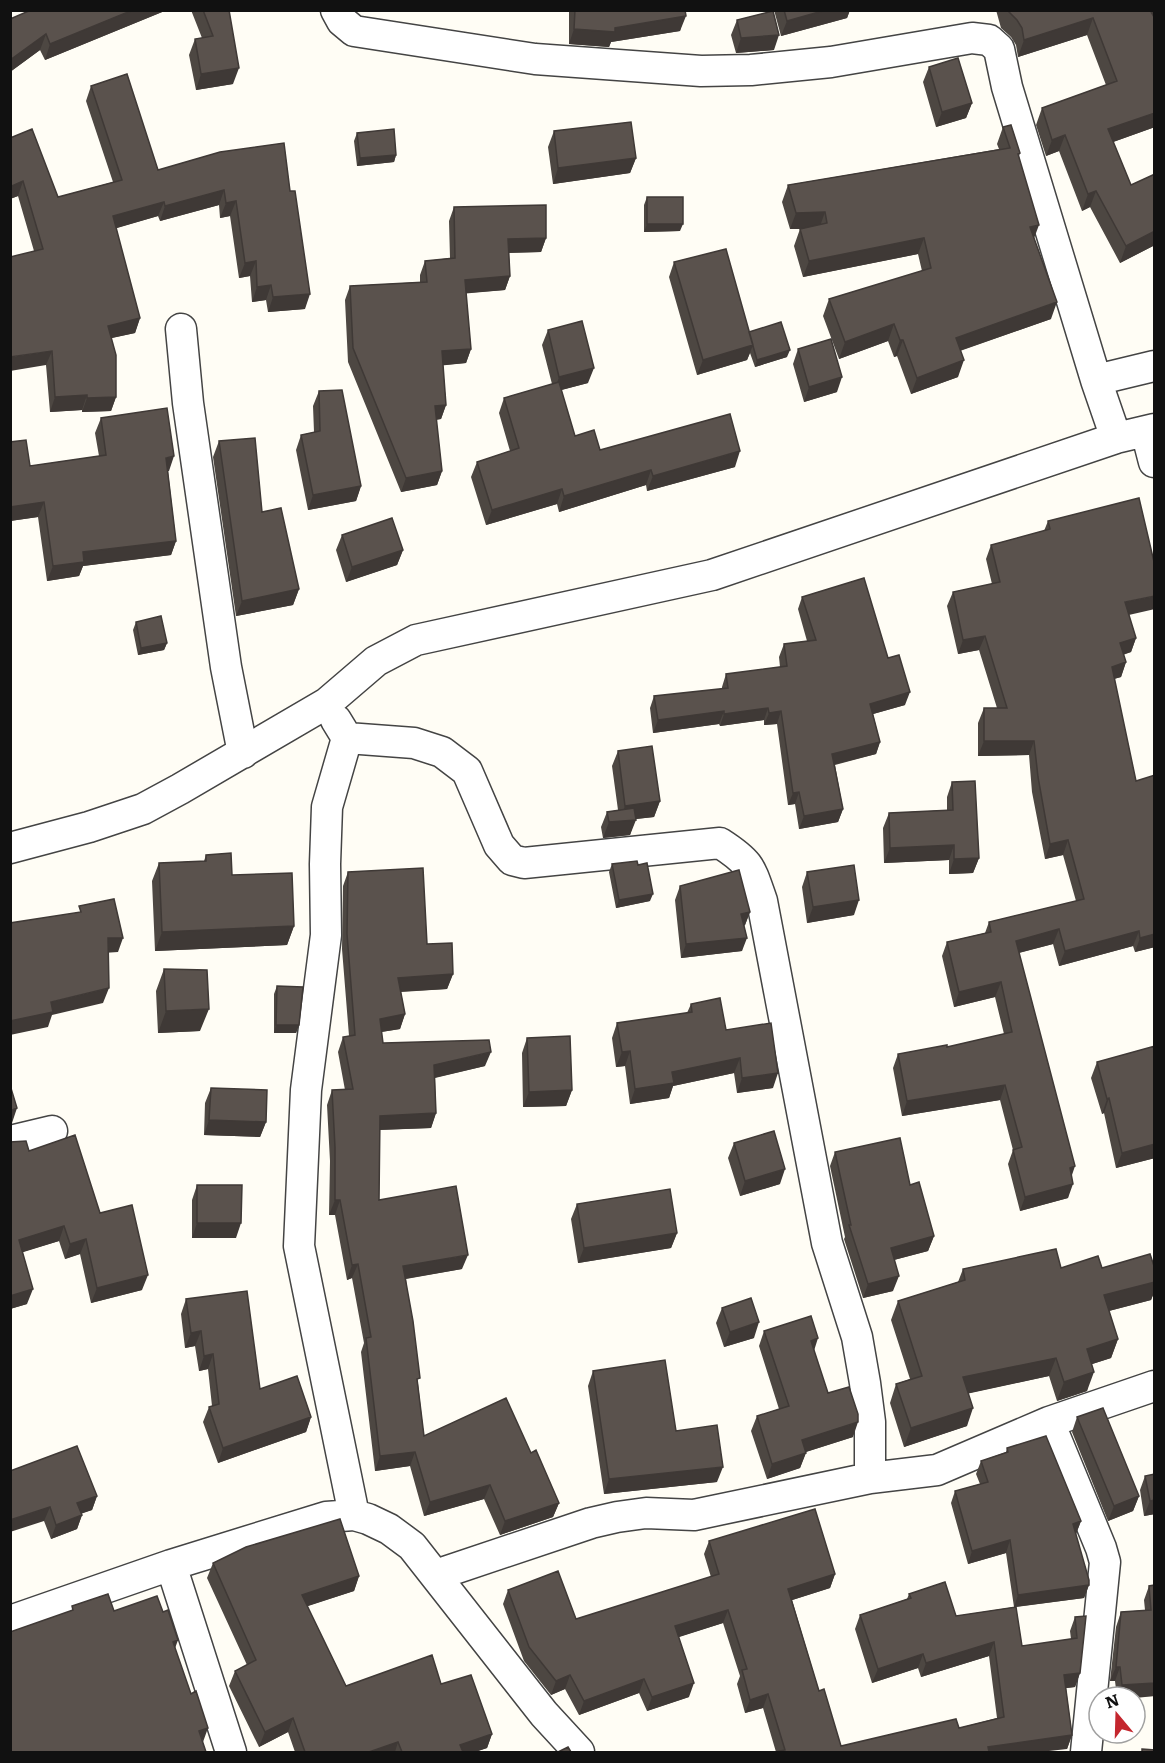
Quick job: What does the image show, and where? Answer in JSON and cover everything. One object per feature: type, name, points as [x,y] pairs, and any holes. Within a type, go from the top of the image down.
[{"type":"street","points":[[336,10],[342,21],[354,30],[536,59],[701,71],[751,70],[831,62],[972,38],[989,40],[999,49],[1007,87],[1096,380],[1116,438]]},
{"type":"street","points":[[181,329],[188,403],[226,667],[243,753]]},
{"type":"street","points":[[1096,380],[1155,366]]},
{"type":"street","points":[[10,848],[89,827],[143,808],[327,703],[376,661],[417,640],[712,575],[1116,438],[1150,430],[1155,462]]},
{"type":"street","points":[[327,703],[346,738],[327,807],[326,935],[306,1090],[299,1246],[354,1515]]},
{"type":"street","points":[[346,738],[414,743],[442,752],[467,771],[499,845],[512,860],[524,863],[720,843],[743,858],[752,872],[762,901],[827,1243],[857,1337],[870,1422],[870,1478]]},
{"type":"street","points":[[10,1140],[52,1131]]},
{"type":"street","points":[[436,1575],[617,1516],[646,1513],[694,1515],[870,1478],[937,1470],[1049,1422],[1155,1386]]},
{"type":"street","points":[[1049,1422],[1105,1562],[1086,1752]]},
{"type":"street","points":[[10,1621],[171,1565],[326,1517],[354,1515],[389,1528],[412,1546],[544,1714],[579,1752]]},
{"type":"street","points":[[171,1565],[231,1752]]},
{"type":"building","points":[[31,10],[133,10],[50,44],[46,34],[10,60],[10,19]]},
{"type":"building","points":[[203,10],[229,10],[239,68],[201,74],[195,39],[213,36]]},
{"type":"building","points":[[575,10],[685,10],[686,16],[615,28],[615,32],[574,29]]},
{"type":"building","points":[[784,10],[826,10],[787,21]]},
{"type":"building","points":[[1007,10],[1150,10],[1155,19],[1155,113],[1108,129],[1131,185],[1155,174],[1155,231],[1126,246],[1096,191],[1088,194],[1065,135],[1052,140],[1042,108],[1117,81],[1093,18],[1024,40],[1022,28]]},
{"type":"building","points":[[773,11],[779,35],[741,38],[737,20]]},
{"type":"building","points":[[958,58],[972,103],[942,112],[929,67]]},
{"type":"building","points":[[127,74],[158,170],[220,152],[284,143],[290,191],[295,191],[310,294],[273,297],[271,285],[257,287],[256,261],[245,263],[236,201],[226,203],[224,190],[165,206],[164,202],[113,216],[140,318],[108,326],[116,355],[116,397],[87,398],[87,395],[55,397],[52,351],[10,357],[10,257],[43,249],[23,181],[12,186],[10,183],[10,138],[32,129],[58,197],[122,180],[91,86]]},
{"type":"building","points":[[631,122],[636,158],[558,168],[554,131]]},
{"type":"building","points":[[1011,125],[1039,225],[1030,227],[1057,302],[956,338],[964,360],[917,378],[903,340],[900,340],[894,324],[845,342],[829,299],[931,268],[924,238],[809,261],[800,229],[827,223],[825,212],[796,213],[788,185],[1010,148],[1003,127]]},
{"type":"building","points":[[394,129],[396,155],[360,158],[357,133]]},
{"type":"building","points":[[647,197],[683,197],[683,224],[647,224]]},
{"type":"building","points":[[546,205],[546,238],[508,239],[510,276],[465,280],[471,349],[442,351],[446,405],[435,406],[442,471],[406,478],[353,348],[350,286],[427,282],[425,261],[455,258],[454,207]]},
{"type":"building","points":[[726,249],[753,345],[703,360],[674,262]]},
{"type":"building","points":[[582,321],[594,368],[559,377],[548,330]]},
{"type":"building","points":[[781,322],[790,350],[757,360],[749,332]]},
{"type":"building","points":[[831,339],[842,377],[809,387],[798,349]]},
{"type":"building","points":[[559,382],[575,436],[594,430],[600,450],[730,414],[740,451],[653,476],[651,470],[564,496],[562,489],[492,510],[477,462],[519,448],[504,398]]},
{"type":"building","points":[[342,390],[361,486],[313,495],[301,435],[320,431],[319,391]]},
{"type":"building","points":[[167,408],[174,456],[166,458],[176,541],[83,552],[84,562],[53,566],[44,502],[10,507],[10,442],[26,440],[30,466],[106,455],[101,418]]},
{"type":"building","points":[[255,438],[262,512],[281,508],[299,589],[242,601],[219,441]]},
{"type":"building","points":[[1139,498],[1155,566],[1155,596],[1125,602],[1136,638],[1120,643],[1126,662],[1112,667],[1136,781],[1155,775],[1155,934],[1140,938],[1139,931],[1065,951],[1059,929],[1016,941],[1075,1166],[1070,1168],[1073,1184],[1025,1197],[1013,1150],[1022,1147],[1005,1085],[907,1101],[898,1054],[947,1045],[947,1047],[1012,1032],[1001,982],[959,992],[947,942],[991,932],[989,922],[1084,899],[1068,840],[1050,844],[1034,741],[984,741],[984,708],[1007,708],[985,636],[963,640],[953,592],[1000,582],[991,545],[1050,529],[1048,521]]},
{"type":"building","points":[[392,518],[403,550],[352,567],[342,535]]},
{"type":"building","points":[[864,578],[888,658],[899,655],[910,692],[870,704],[880,742],[832,754],[843,809],[804,816],[799,792],[793,793],[781,711],[769,713],[768,708],[724,714],[724,711],[658,720],[654,696],[728,688],[726,674],[787,666],[784,644],[816,640],[802,597]]},
{"type":"building","points":[[161,616],[167,643],[141,648],[136,622]]},
{"type":"building","points":[[652,746],[660,801],[625,806],[618,751]]},
{"type":"building","points":[[975,781],[979,858],[954,859],[954,845],[890,848],[889,813],[953,810],[952,782]]},
{"type":"building","points":[[634,808],[636,820],[609,822],[607,812]]},
{"type":"building","points":[[231,853],[232,875],[292,873],[294,926],[162,932],[159,863],[206,861],[206,855]]},
{"type":"building","points":[[637,861],[638,865],[647,863],[653,894],[619,900],[612,864]]},
{"type":"building","points":[[854,865],[859,900],[813,907],[807,872]]},
{"type":"building","points":[[423,868],[427,944],[452,943],[453,974],[398,978],[405,1014],[380,1019],[383,1043],[489,1040],[491,1052],[434,1065],[436,1113],[380,1116],[379,1200],[456,1186],[468,1255],[403,1266],[413,1321],[424,1436],[506,1398],[531,1453],[536,1450],[559,1503],[505,1521],[490,1485],[430,1502],[415,1452],[380,1456],[366,1338],[371,1337],[358,1264],[352,1265],[340,1200],[335,1200],[332,1090],[353,1089],[343,1037],[355,1035],[347,934],[348,872]]},
{"type":"building","points":[[739,870],[750,912],[741,914],[747,938],[686,944],[680,886]]},
{"type":"building","points":[[114,899],[123,938],[108,938],[109,988],[51,1002],[53,1012],[10,1021],[10,923],[81,912],[79,906]]},
{"type":"building","points":[[164,969],[207,970],[209,1009],[166,1011]]},
{"type":"building","points":[[277,986],[303,987],[299,1025],[276,1025]]},
{"type":"building","points":[[720,998],[726,1030],[771,1023],[778,1073],[742,1078],[740,1058],[672,1072],[674,1083],[635,1089],[630,1051],[622,1052],[617,1023],[692,1012],[691,1004]]},
{"type":"building","points":[[570,1036],[572,1090],[529,1092],[527,1038]]},
{"type":"building","points":[[1155,1046],[1155,1144],[1122,1153],[1109,1098],[1107,1099],[1097,1062]]},
{"type":"building","points":[[10,1085],[17,1108],[10,1111]]},
{"type":"building","points":[[211,1088],[267,1090],[266,1122],[209,1120]]},
{"type":"building","points":[[774,1131],[785,1169],[745,1181],[734,1143]]},
{"type":"building","points":[[75,1135],[100,1213],[132,1205],[148,1275],[97,1288],[86,1239],[70,1244],[64,1226],[19,1240],[33,1289],[10,1296],[10,1142],[26,1141],[29,1151]]},
{"type":"building","points":[[900,1138],[910,1185],[919,1182],[934,1236],[891,1248],[899,1276],[868,1284],[849,1225],[851,1225],[835,1152]]},
{"type":"building","points":[[197,1185],[242,1185],[241,1223],[197,1223]]},
{"type":"building","points":[[670,1189],[677,1233],[584,1248],[577,1204]]},
{"type":"building","points":[[1056,1249],[1061,1268],[1098,1256],[1102,1268],[1150,1254],[1155,1269],[1155,1282],[1104,1295],[1118,1339],[1087,1349],[1094,1372],[1064,1382],[1056,1358],[963,1377],[973,1408],[911,1428],[896,1384],[922,1376],[898,1301],[965,1280],[963,1269]]},
{"type":"building","points":[[247,1291],[260,1389],[297,1376],[311,1417],[223,1448],[209,1407],[219,1404],[213,1354],[204,1356],[201,1331],[191,1333],[186,1299]]},
{"type":"building","points":[[751,1298],[759,1322],[730,1332],[722,1308]]},
{"type":"building","points":[[811,1316],[818,1338],[811,1341],[828,1393],[849,1387],[858,1414],[858,1422],[802,1440],[806,1453],[772,1464],[757,1416],[789,1406],[764,1331]]},
{"type":"building","points":[[665,1360],[676,1431],[717,1425],[723,1467],[609,1479],[593,1371]]},
{"type":"building","points":[[1103,1408],[1139,1496],[1114,1506],[1077,1417]]},
{"type":"building","points":[[1046,1436],[1081,1521],[1073,1524],[1089,1585],[1018,1595],[1010,1540],[972,1551],[955,1491],[988,1482],[981,1461],[1008,1452],[1007,1448]]},
{"type":"building","points":[[77,1446],[97,1496],[77,1503],[82,1515],[56,1525],[50,1507],[10,1520],[10,1471]]},
{"type":"building","points":[[1155,1474],[1155,1500],[1150,1501],[1145,1476]]},
{"type":"building","points":[[815,1509],[835,1574],[788,1589],[819,1691],[824,1689],[841,1746],[956,1719],[959,1728],[1004,1717],[994,1642],[926,1663],[923,1654],[878,1669],[860,1615],[911,1598],[909,1594],[945,1582],[956,1616],[1016,1607],[1022,1646],[1077,1638],[1075,1617],[1086,1616],[1080,1673],[1064,1675],[1072,1735],[988,1747],[989,1752],[775,1752],[785,1750],[768,1694],[750,1700],[742,1670],[747,1669],[728,1610],[675,1626],[694,1683],[652,1697],[644,1679],[584,1701],[570,1675],[556,1681],[529,1647],[508,1590],[558,1571],[576,1619],[719,1574],[709,1541]]},
{"type":"building","points":[[340,1519],[359,1576],[302,1595],[346,1686],[432,1655],[441,1684],[471,1675],[492,1734],[460,1745],[463,1752],[402,1752],[398,1742],[369,1752],[305,1752],[293,1718],[265,1732],[235,1671],[256,1660],[213,1563],[246,1547]]},
{"type":"building","points":[[1155,1585],[1155,1683],[1122,1685],[1120,1667],[1116,1667],[1121,1612],[1151,1610],[1149,1586]]},
{"type":"building","points":[[108,1594],[114,1611],[157,1596],[163,1612],[168,1610],[178,1640],[173,1642],[191,1694],[196,1691],[208,1728],[199,1731],[206,1752],[10,1752],[10,1632],[73,1610],[72,1606]]},
{"type":"building","points":[[568,1747],[571,1752],[558,1752]]},
{"type":"building","points":[[1142,1749],[1155,1750],[1155,1752],[1142,1752]]}]
